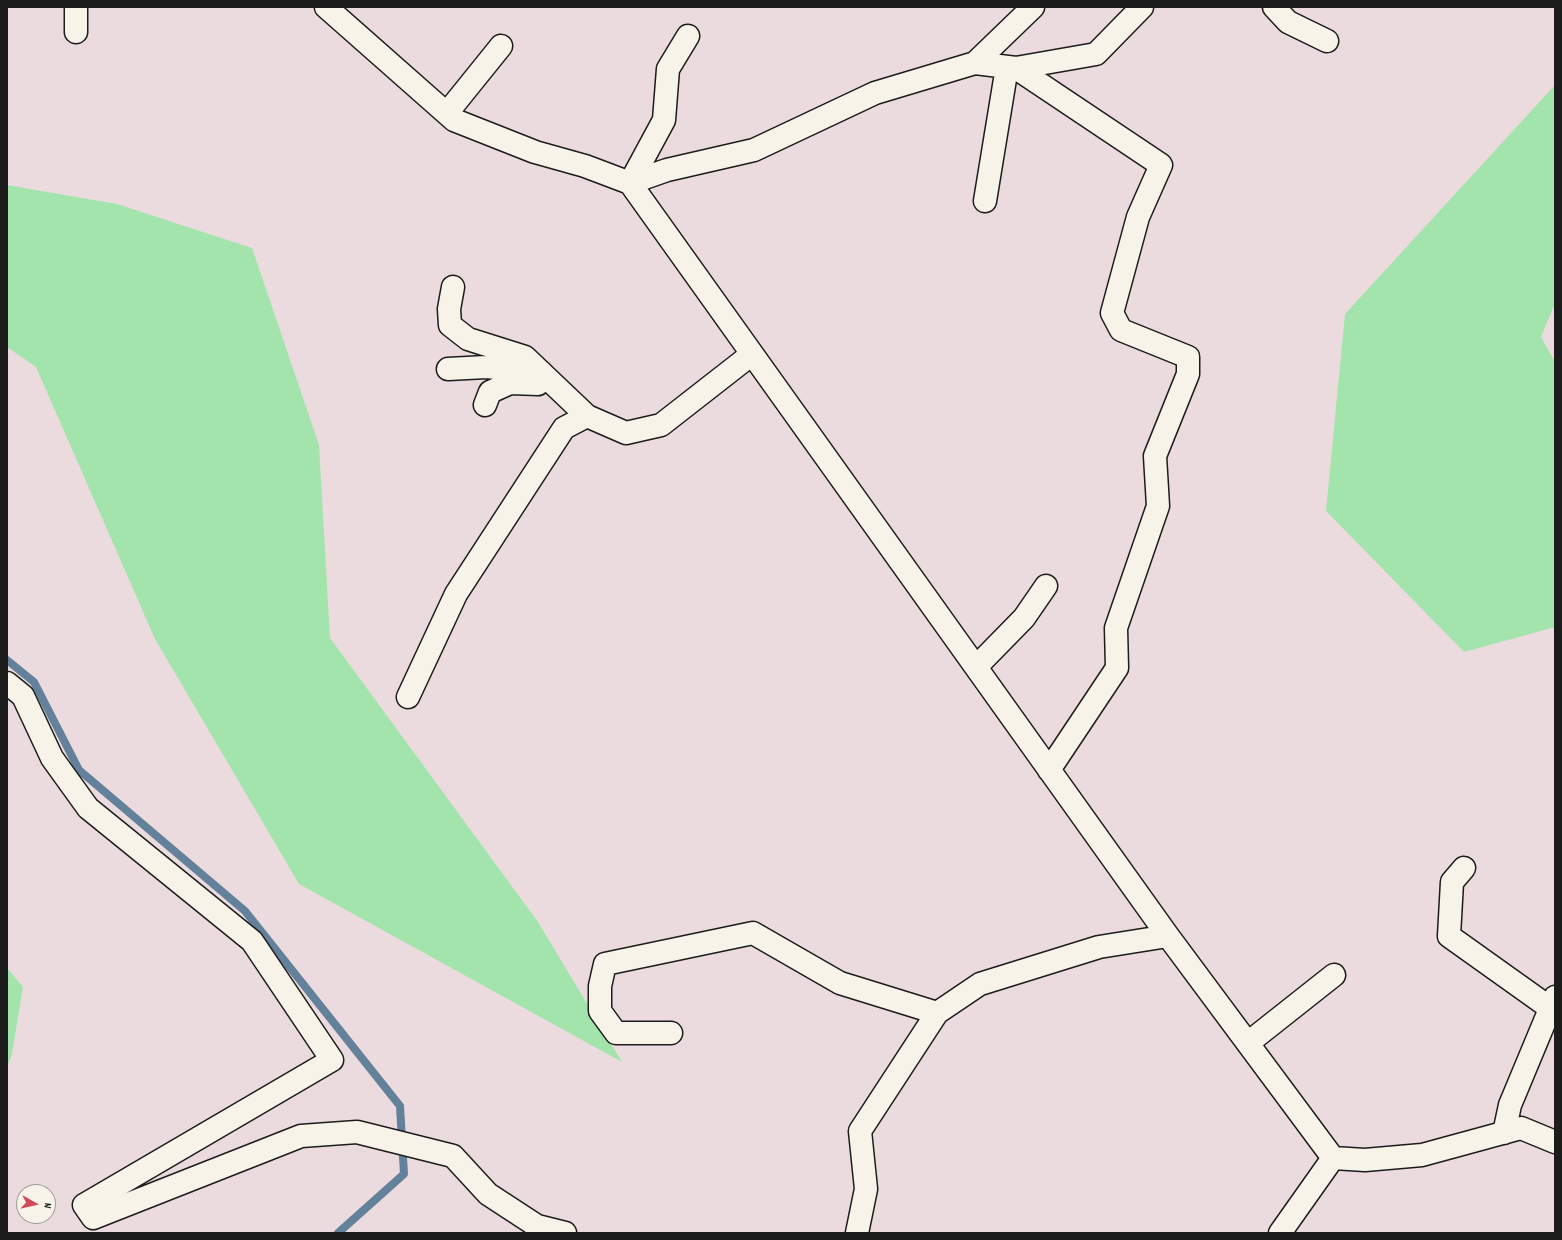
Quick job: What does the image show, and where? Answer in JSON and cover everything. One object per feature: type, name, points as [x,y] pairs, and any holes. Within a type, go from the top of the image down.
[{"type":"street","points":[[76,7],[76,32]]},
{"type":"street","points":[[326,7],[454,120],[535,152],[585,166],[630,183],[1168,936],[1333,1158],[1365,1160],[1422,1155],[1521,1128],[1555,1142]]},
{"type":"street","points":[[975,63],[1033,7]]},
{"type":"street","points":[[630,183],[667,170],[754,150],[875,93],[975,63],[1012,68],[1096,54],[1142,7]]},
{"type":"street","points":[[1274,7],[1288,22],[1327,41]]},
{"type":"street","points":[[630,183],[664,120],[668,69],[688,36]]},
{"type":"street","points":[[447,113],[501,46]]},
{"type":"street","points":[[985,201],[1012,68]]},
{"type":"street","points":[[1012,68],[1161,165],[1138,217],[1112,313],[1121,330],[1188,357],[1188,374],[1155,456],[1158,506],[1116,628],[1116,668],[1049,770]]},
{"type":"street","points":[[453,287],[449,309],[450,325],[468,339],[525,356],[587,416],[626,432],[661,425],[752,354]]},
{"type":"street","points":[[448,369],[486,366],[548,378]]},
{"type":"street","points":[[485,405],[490,392],[510,383],[548,378]]},
{"type":"street","points":[[408,697],[456,594],[564,428],[587,416]]},
{"type":"street","points":[[976,667],[1024,618],[1046,586]]},
{"type":"street","points":[[7,683],[23,696],[52,758],[88,808],[252,940],[332,1060],[84,1205],[93,1218],[301,1136],[357,1132],[453,1156],[488,1194],[537,1226],[565,1233]]},
{"type":"street","points":[[1464,868],[1452,882],[1449,936],[1553,1003],[1510,1105],[1504,1133]]},
{"type":"street","points":[[671,1033],[616,1033],[600,1012],[600,986],[604,964],[753,933],[840,983],[937,1013]]},
{"type":"street","points":[[857,1233],[866,1189],[860,1131],[937,1013],[980,984],[1099,947],[1168,936]]},
{"type":"street","points":[[1248,1043],[1334,975]]},
{"type":"street","points":[[1280,1233],[1333,1158]]},
{"type":"green space","points":[[1555,85],[1555,303],[1541,337],[1555,362],[1555,627],[1464,652],[1326,511],[1345,314]]},
{"type":"green space","points":[[7,185],[117,204],[252,248],[319,445],[330,638],[538,922],[622,1062],[299,884],[155,639],[36,367],[7,347]]},
{"type":"green space","points":[[7,968],[23,987],[12,1054],[7,1067]]},
{"type":"waterway","points":[[7,660],[34,682],[79,770],[245,911],[400,1106],[404,1174],[338,1233]]}]
